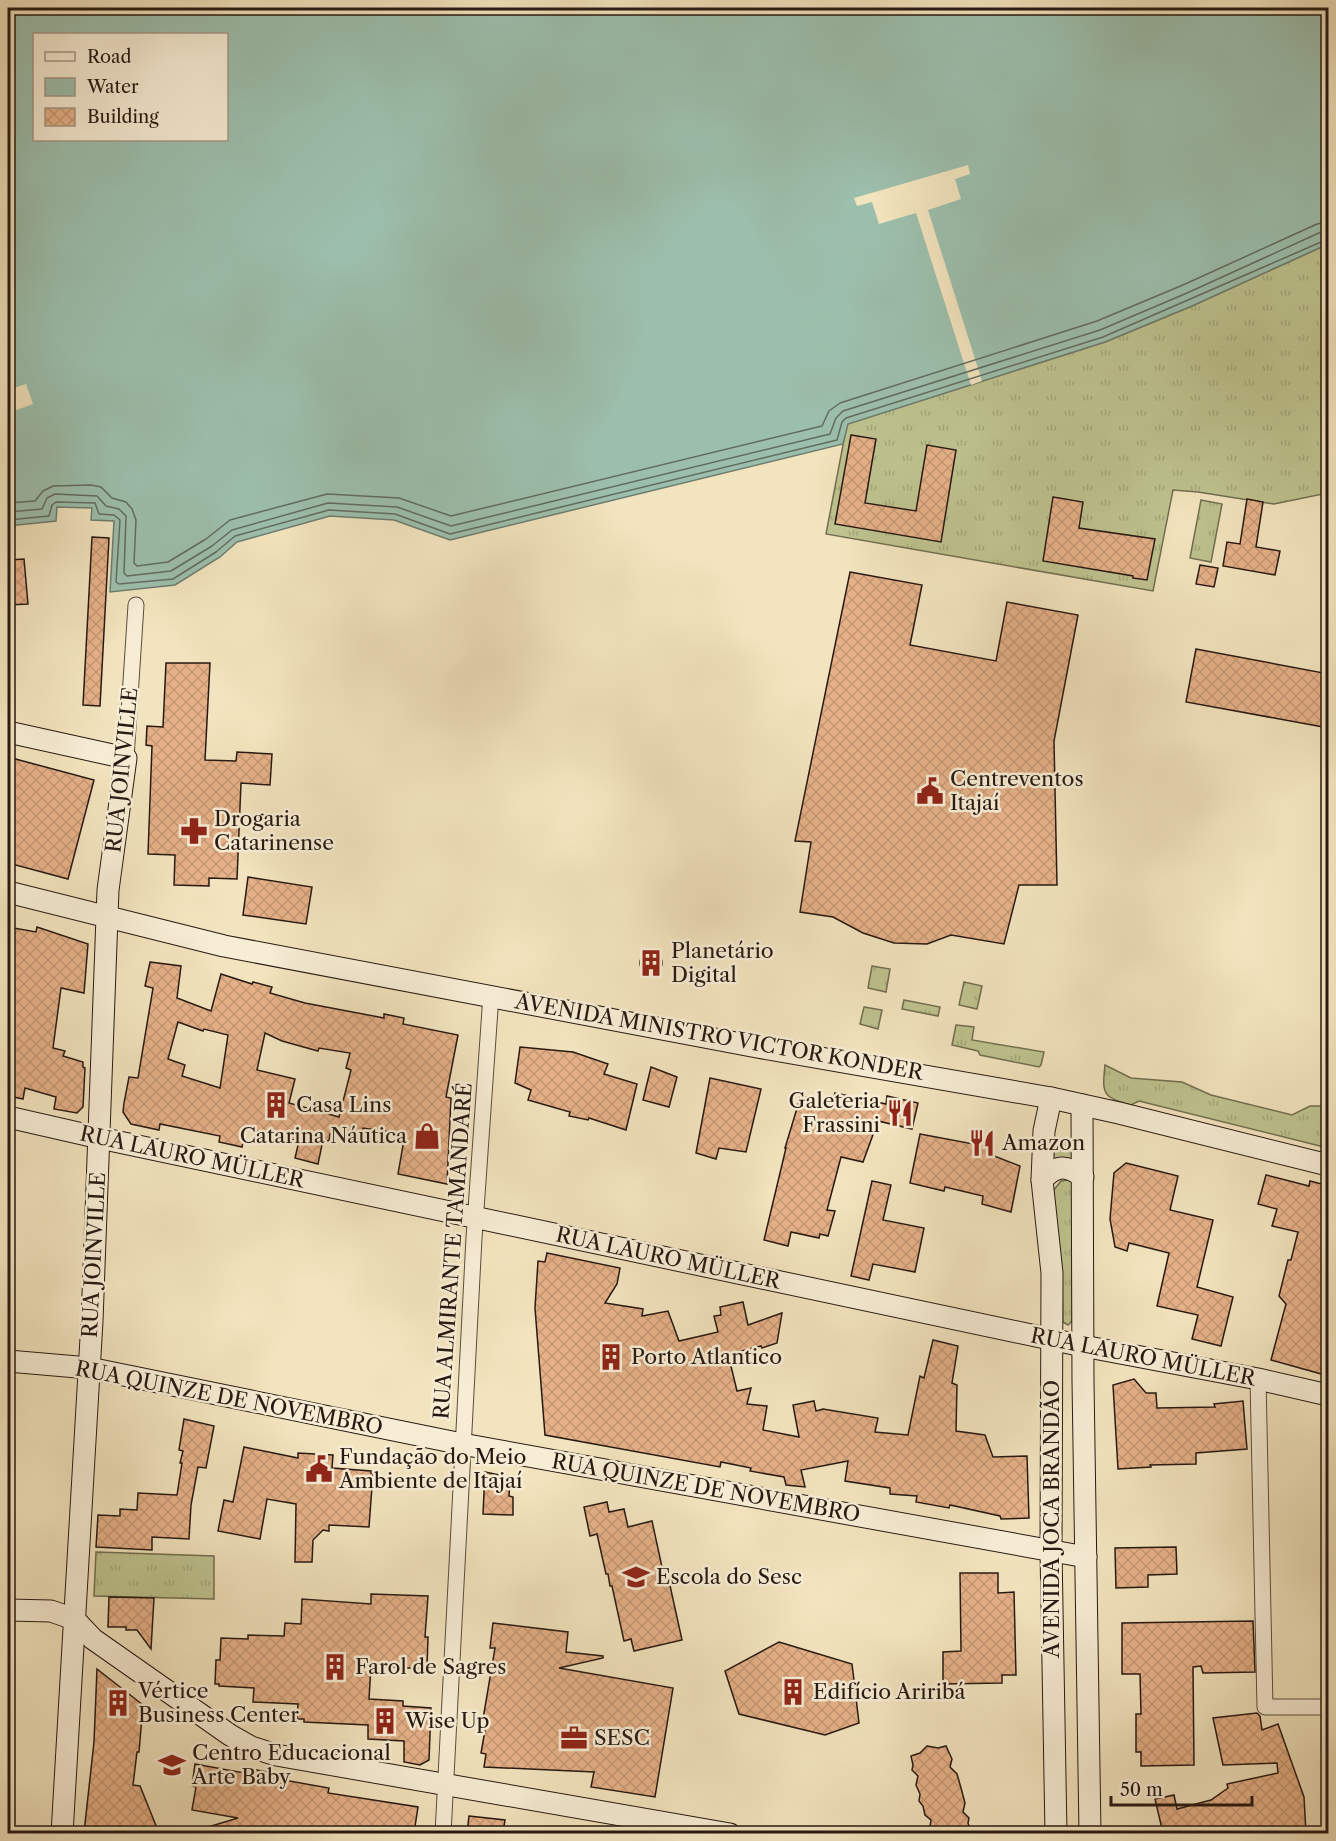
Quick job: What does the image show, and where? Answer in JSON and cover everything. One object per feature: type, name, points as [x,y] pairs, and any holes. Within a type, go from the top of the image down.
[{"type":"main road","points":[[8,732],[126,758]]},
{"type":"main road","name":"RUA JOINVILLE","points":[[62,1833],[89,1368],[100,1138],[108,890],[126,758]]},
{"type":"main road","name":"AVENIDA MINISTRO VICTOR KONDER","points":[[8,892],[224,946],[757,1047],[1051,1098],[1329,1166]]},
{"type":"main road","name":"AVENIDA JOCA BRANDÃO","points":[[1051,1098],[1044,1131],[1042,1180],[1052,1273],[1051,1551],[1056,1833]]},
{"type":"main road","name":"AVENIDA JOCA BRANDÃO","points":[[1082,1105],[1090,1833]]},
{"type":"main road","name":"RUA LAURO MÜLLER","points":[[8,1117],[1083,1346],[1258,1379],[1329,1395]]},
{"type":"main road","points":[[1042,1180],[1050,1171],[1061,1167],[1073,1169],[1083,1177]]},
{"type":"main road","name":"RUA QUINZE DE NOVEMBRO","points":[[8,1361],[89,1368],[462,1444],[1086,1557]]},
{"type":"main road","points":[[8,1610],[51,1611],[74,1619],[93,1639],[230,1735],[251,1747],[276,1755],[730,1833]]},
{"type":"street","name":"RUA JOINVILLE","points":[[126,758],[136,605]]},
{"type":"street","name":"RUA ALMIRANTE TAMANDARÉ","points":[[443,1833],[475,1217],[491,995]]},
{"type":"street","points":[[1258,1379],[1265,1707],[1329,1707]]},
{"type":"green space","points":[[1328,244],[1328,493],[1274,504],[1173,490],[1153,591],[826,534],[847,424],[1105,342],[1192,306]]},
{"type":"green space","points":[[1201,500],[1222,504],[1211,562],[1190,558]]},
{"type":"green space","points":[[872,966],[890,969],[886,992],[868,988]]},
{"type":"green space","points":[[964,982],[982,986],[977,1009],[959,1005]]},
{"type":"green space","points":[[904,1000],[940,1007],[938,1016],[902,1009]]},
{"type":"green space","points":[[864,1007],[882,1010],[878,1029],[860,1024]]},
{"type":"green space","points":[[956,1025],[974,1027],[972,1040],[1044,1052],[1041,1065],[1039,1067],[980,1055],[978,1051],[952,1045]]},
{"type":"green space","points":[[1105,1065],[1131,1078],[1182,1082],[1211,1095],[1292,1115],[1310,1106],[1328,1106],[1328,1148],[1139,1101],[1131,1105],[1121,1102],[1106,1093],[1104,1088]]},
{"type":"green space","points":[[1073,1139],[1076,1165],[1052,1165],[1056,1140]]},
{"type":"green space","points":[[1061,1181],[1072,1181],[1078,1194],[1072,1273],[1072,1321],[1068,1325],[1063,1322],[1062,1275],[1053,1191]]},
{"type":"green space","points":[[96,1552],[214,1556],[214,1599],[94,1596]]},
{"type":"water","points":[[8,8],[1328,8],[1328,244],[1192,306],[1105,342],[848,424],[843,444],[450,540],[394,520],[330,516],[237,542],[220,557],[175,585],[110,592],[114,521],[91,520],[92,508],[57,507],[56,521],[8,526]]},
{"type":"pier","points":[[968,165],[970,174],[955,179],[961,199],[928,210],[982,381],[971,385],[916,213],[879,224],[872,202],[857,206],[854,198]]},
{"type":"pier","points":[[26,384],[33,404],[8,413],[8,390]]},
{"type":"building","points":[[851,435],[876,439],[865,503],[916,511],[927,445],[956,450],[941,542],[835,524]]},
{"type":"building","points":[[1053,497],[1083,502],[1079,528],[1155,539],[1147,580],[1043,561]]},
{"type":"building","points":[[1247,499],[1263,502],[1256,547],[1280,551],[1275,575],[1223,566],[1227,542],[1240,544]]},
{"type":"building","points":[[92,537],[109,538],[100,706],[83,705]]},
{"type":"building","points":[[24,559],[28,604],[8,605],[8,560]]},
{"type":"building","points":[[1200,565],[1218,568],[1214,587],[1196,584]]},
{"type":"building","name":"Centreventos Itajaí","points":[[850,572],[922,585],[910,645],[996,661],[1007,602],[1078,615],[1054,741],[1057,885],[1019,885],[1004,944],[951,935],[927,944],[894,943],[863,933],[833,917],[800,912],[811,842],[795,841]]},
{"type":"building","points":[[1196,649],[1329,674],[1329,728],[1186,702]]},
{"type":"building","points":[[166,663],[210,663],[205,760],[236,761],[237,752],[272,754],[270,785],[241,783],[237,879],[209,878],[209,886],[174,885],[175,855],[148,854],[152,746],[146,745],[147,726],[163,727]]},
{"type":"building","points":[[8,757],[94,780],[68,879],[8,863]]},
{"type":"building","points":[[248,877],[312,887],[306,924],[243,915]]},
{"type":"building","points":[[8,927],[36,932],[37,927],[88,944],[84,993],[61,988],[53,1048],[65,1051],[63,1056],[83,1062],[85,1068],[83,1107],[77,1113],[54,1109],[56,1097],[25,1088],[23,1099],[8,1096]]},
{"type":"building","name":"Planetário Digital","points":[[651,952],[659,955],[662,963],[659,971],[651,974],[643,971],[640,963],[643,955]]},
{"type":"building","points":[[150,962],[181,966],[177,998],[211,1011],[221,974],[252,984],[253,982],[272,987],[270,993],[305,1003],[384,1018],[384,1014],[404,1018],[403,1024],[458,1035],[446,1097],[451,1098],[447,1184],[398,1174],[405,1134],[363,1128],[360,1140],[330,1134],[329,1141],[323,1140],[318,1164],[295,1158],[299,1141],[246,1128],[242,1147],[219,1142],[220,1136],[160,1124],[159,1130],[131,1124],[123,1112],[129,1077],[138,1078],[153,988],[145,986]],"holes":[[[178,1022],[203,1031],[204,1029],[228,1035],[220,1088],[182,1076],[185,1065],[168,1059]],[[265,1033],[282,1041],[318,1051],[319,1048],[350,1053],[346,1068],[351,1070],[339,1117],[289,1103],[295,1079],[257,1070]]]},
{"type":"building","points":[[520,1047],[573,1052],[608,1064],[604,1074],[637,1084],[626,1130],[589,1118],[588,1120],[569,1116],[570,1112],[528,1100],[531,1090],[515,1083]]},
{"type":"building","points":[[651,1067],[677,1077],[669,1107],[643,1100]]},
{"type":"building","points":[[710,1078],[761,1089],[746,1152],[719,1148],[716,1159],[696,1153]]},
{"type":"building","points":[[835,1093],[886,1104],[887,1096],[918,1103],[912,1129],[878,1121],[863,1162],[841,1157],[827,1210],[835,1211],[828,1236],[820,1234],[819,1238],[791,1232],[788,1246],[764,1240],[785,1148],[801,1095],[831,1106]]},
{"type":"building","points":[[920,1134],[973,1144],[975,1134],[993,1138],[989,1154],[1020,1166],[1011,1212],[982,1204],[983,1196],[945,1187],[944,1191],[910,1183]]},
{"type":"building","points":[[1126,1163],[1178,1176],[1170,1210],[1213,1220],[1197,1287],[1233,1297],[1221,1346],[1192,1339],[1198,1315],[1157,1306],[1169,1253],[1129,1243],[1127,1251],[1115,1247],[1110,1219],[1114,1173]]},
{"type":"building","points":[[1266,1175],[1309,1186],[1310,1181],[1329,1186],[1329,1362],[1325,1375],[1271,1360],[1286,1304],[1279,1296],[1298,1232],[1272,1226],[1277,1209],[1258,1204]]},
{"type":"building","points":[[872,1181],[891,1185],[883,1220],[924,1228],[915,1272],[873,1264],[869,1280],[851,1276]]},
{"type":"building","points":[[547,1253],[620,1268],[617,1284],[605,1303],[643,1309],[642,1316],[668,1311],[679,1341],[718,1332],[714,1316],[721,1315],[720,1307],[743,1302],[748,1325],[782,1313],[777,1343],[730,1354],[731,1358],[729,1358],[737,1391],[751,1388],[747,1404],[767,1406],[763,1430],[799,1437],[793,1405],[814,1401],[816,1411],[823,1409],[878,1418],[875,1432],[908,1435],[920,1376],[924,1378],[933,1340],[958,1346],[952,1383],[957,1385],[956,1431],[985,1435],[993,1457],[1027,1456],[1029,1518],[1001,1519],[1000,1516],[950,1505],[949,1508],[916,1502],[917,1496],[890,1494],[890,1488],[845,1481],[848,1461],[801,1470],[805,1487],[786,1485],[784,1477],[750,1471],[751,1468],[721,1462],[720,1467],[545,1435],[535,1308],[538,1261],[545,1262]]},
{"type":"building","points":[[1134,1379],[1146,1393],[1156,1393],[1157,1408],[1215,1407],[1214,1404],[1243,1401],[1247,1449],[1196,1453],[1196,1464],[1150,1465],[1151,1467],[1118,1469],[1113,1385]]},
{"type":"building","points":[[184,1419],[214,1426],[206,1468],[198,1467],[191,1505],[189,1539],[152,1537],[152,1550],[96,1547],[98,1515],[120,1516],[120,1509],[137,1510],[138,1493],[177,1495],[183,1451],[179,1450]]},
{"type":"building","points":[[244,1447],[298,1458],[298,1453],[333,1455],[332,1468],[371,1471],[373,1473],[369,1527],[329,1525],[329,1531],[323,1530],[313,1540],[312,1562],[295,1562],[296,1504],[267,1499],[260,1539],[218,1531],[224,1500],[233,1502]]},
{"type":"building","points":[[485,1472],[510,1480],[509,1496],[513,1497],[513,1515],[483,1514]]},
{"type":"building","name":"Escola do Sesc","points":[[607,1502],[609,1512],[624,1509],[628,1527],[652,1521],[665,1581],[669,1581],[682,1640],[634,1651],[631,1639],[624,1641],[612,1586],[606,1574],[597,1534],[590,1536],[584,1507]]},
{"type":"building","points":[[1176,1547],[1177,1574],[1148,1575],[1148,1587],[1116,1588],[1115,1548]]},
{"type":"building","points":[[960,1573],[998,1573],[998,1593],[1014,1592],[1016,1675],[1002,1675],[1002,1683],[943,1684],[943,1652],[961,1651]]},
{"type":"building","points":[[371,1594],[428,1596],[425,1637],[428,1637],[427,1669],[371,1666],[369,1699],[403,1701],[403,1706],[431,1708],[429,1760],[420,1765],[404,1762],[404,1741],[368,1739],[368,1725],[304,1722],[304,1719],[297,1719],[298,1704],[253,1702],[254,1688],[215,1684],[216,1660],[220,1660],[221,1638],[248,1639],[248,1635],[284,1636],[285,1623],[301,1624],[302,1599],[371,1604]]},
{"type":"building","points":[[109,1597],[154,1598],[151,1649],[137,1630],[126,1630],[126,1627],[108,1627]]},
{"type":"building","points":[[1253,1621],[1255,1672],[1203,1673],[1201,1666],[1193,1667],[1194,1765],[1141,1766],[1141,1752],[1136,1752],[1136,1714],[1141,1714],[1140,1674],[1122,1674],[1122,1623]]},
{"type":"building","name":"SESC","points":[[493,1623],[568,1632],[566,1652],[603,1656],[603,1658],[559,1668],[673,1688],[655,1797],[591,1787],[594,1772],[484,1767],[486,1754],[481,1753],[487,1719],[483,1719],[495,1648],[490,1648]]},
{"type":"building","name":"Edifício Ariribá","points":[[779,1642],[852,1664],[859,1723],[825,1735],[739,1714],[725,1671]]},
{"type":"building","points":[[97,1669],[143,1705],[139,1752],[137,1752],[133,1785],[140,1786],[159,1833],[84,1833],[94,1742]]},
{"type":"building","points":[[1257,1713],[1260,1716],[1262,1730],[1278,1724],[1304,1797],[1306,1833],[1163,1833],[1155,1799],[1174,1795],[1177,1809],[1211,1800],[1228,1788],[1227,1784],[1278,1773],[1277,1763],[1223,1765],[1213,1718]]},
{"type":"building","points":[[927,1746],[938,1748],[946,1746],[952,1759],[950,1767],[957,1774],[965,1803],[963,1812],[969,1818],[971,1833],[929,1833],[931,1820],[925,1815],[919,1801],[920,1794],[916,1785],[918,1776],[912,1770],[911,1756],[920,1753]]},
{"type":"building","points":[[195,1764],[244,1773],[245,1768],[268,1772],[267,1777],[329,1788],[328,1793],[418,1807],[414,1833],[199,1833],[198,1830],[238,1818],[192,1810],[196,1787],[192,1786]]},
{"type":"building","points":[[469,1816],[505,1820],[503,1833],[467,1833]]},
{"type":"place","name":"Centreventos Itajaí","points":[[930,791]]},
{"type":"place","name":"Drogaria Catarinense","points":[[194,831]]},
{"type":"place","name":"Planetário Digital","points":[[651,963]]},
{"type":"place","name":"Casa Lins","points":[[276,1105]]},
{"type":"place","name":"Galeteria Frassini","points":[[900,1113]]},
{"type":"place","name":"Catarina Náutica","points":[[427,1136]]},
{"type":"place","name":"Amazon","points":[[982,1143]]},
{"type":"place","name":"Porto Atlantico","points":[[611,1357]]},
{"type":"place","name":"Fundação do Meio Ambiente de Itajaí","points":[[319,1469]]},
{"type":"place","name":"Escola do Sesc","points":[[636,1577]]},
{"type":"place","name":"Farol de Sagres","points":[[335,1667]]},
{"type":"place","name":"Edifício Ariribá","points":[[793,1692]]},
{"type":"place","name":"Vértice Business Center","points":[[118,1703]]},
{"type":"place","name":"Wise Up","points":[[385,1721]]},
{"type":"place","name":"SESC","points":[[574,1738]]},
{"type":"place","name":"Centro Educacional Arte Baby","points":[[172,1765]]}]
